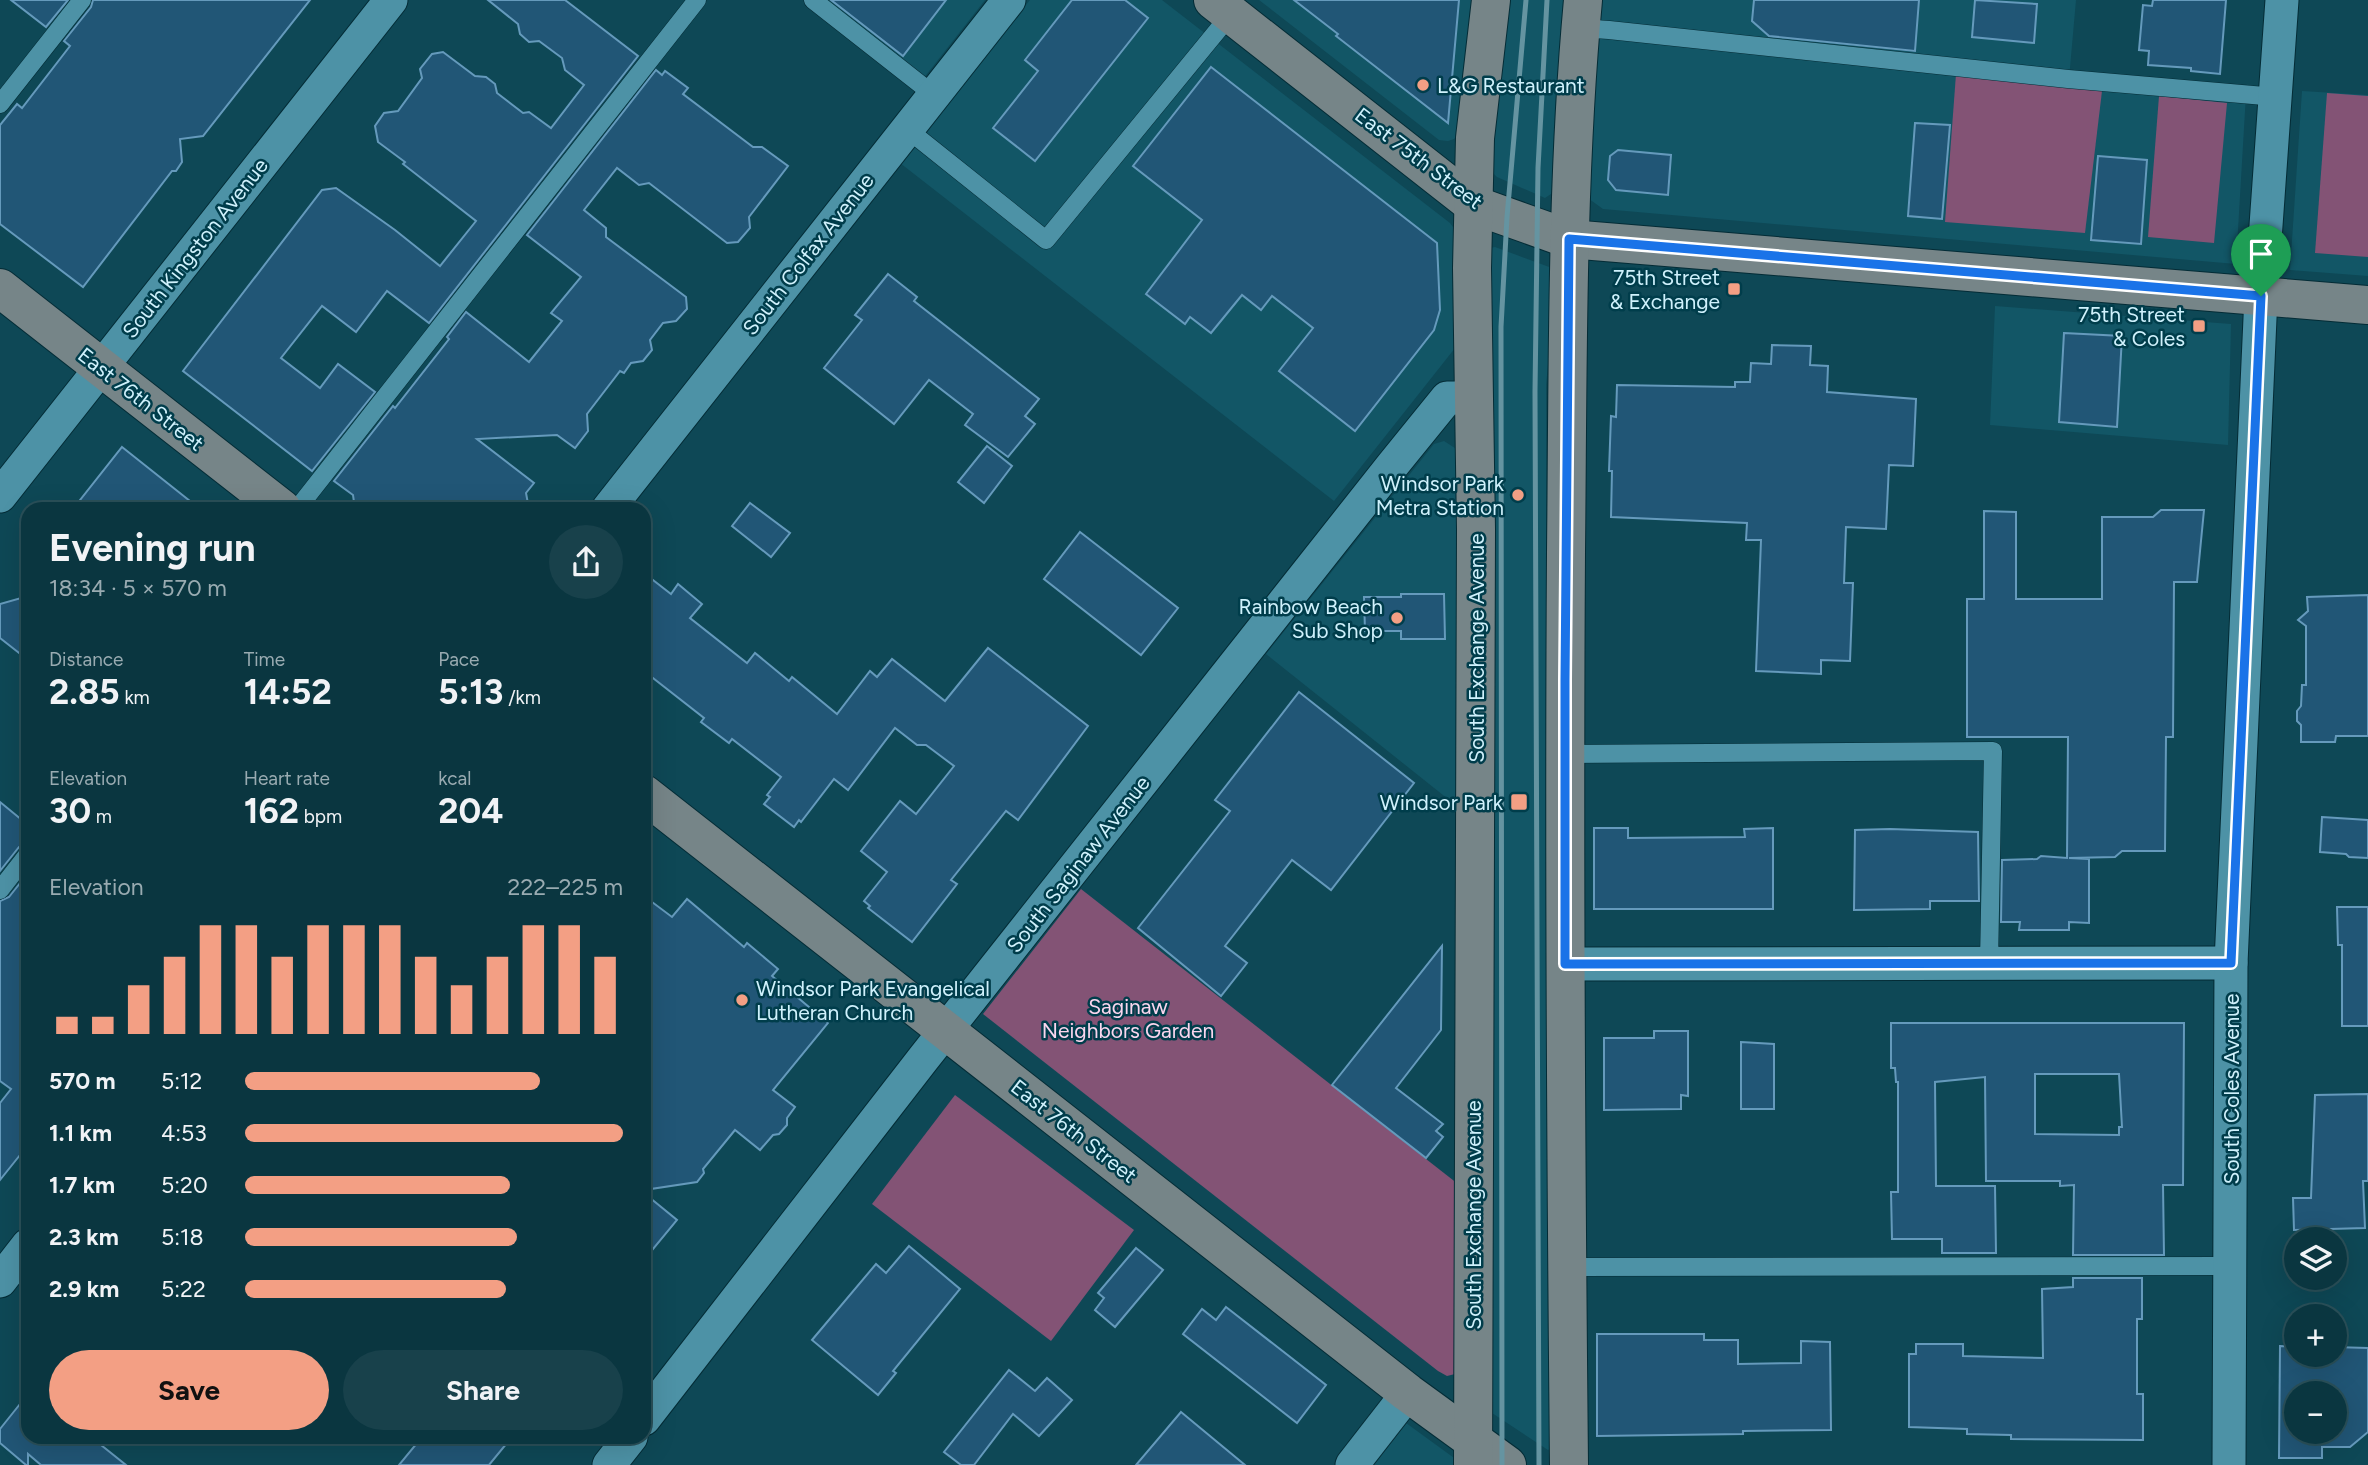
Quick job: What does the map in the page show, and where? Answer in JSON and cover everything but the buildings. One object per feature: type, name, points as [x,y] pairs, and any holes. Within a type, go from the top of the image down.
[{"type":"street","name":"South Kingston Avenue","points":[[0,496],[391,0]]},
{"type":"street","name":"South Colfax Avenue","points":[[613,502],[1009,0]]},
{"type":"street","name":"South Exchange Avenue","points":[[1472,1452],[1476,634],[1474,205],[1475,138],[1491,0]]},
{"type":"street","name":"South Coles Avenue","points":[[2230,1465],[2231,963],[2261,296],[2282,0]]},
{"type":"street","name":"East 75th Street","points":[[1222,7],[1474,205],[1569,239],[2368,305]]},
{"type":"street","points":[[1569,1465],[1564,754],[1570,181],[1581,14]]},
{"type":"street","name":"East 76th Street","points":[[0,288],[273,502]]},
{"type":"street","name":"South Saginaw Avenue","points":[[651,1410],[923,1059],[1447,398],[1473,398]]},
{"type":"street","name":"East 76th Street","points":[[651,799],[1408,1393],[1472,1452],[1507,1465]]},
{"type":"street","points":[[1565,964],[2231,963]]},
{"type":"street","points":[[0,1281],[21,1254]]},
{"type":"street","points":[[1352,1465],[1408,1393]]},
{"type":"street","points":[[609,1465],[626,1444]]},
{"type":"lane","points":[[0,104],[82,0]]},
{"type":"lane","points":[[303,502],[697,0]]},
{"type":"lane","points":[[813,0],[934,95]]},
{"type":"lane","points":[[906,129],[1046,240],[1222,7]]},
{"type":"lane","points":[[1581,14],[2068,79],[2276,97]]},
{"type":"lane","points":[[1564,754],[1993,751],[1989,963]]},
{"type":"lane","points":[[0,890],[21,863]]},
{"type":"lane","points":[[1566,1267],[2230,1266]]},
{"type":"shaded area","points":[[813,0],[985,0],[919,84]]},
{"type":"shaded area","points":[[1030,0],[1162,0],[1450,223],[1458,234],[1459,343],[1334,501],[900,163]]},
{"type":"shaded area","points":[[1259,0],[1474,0],[1461,131],[1454,139],[1439,140]]},
{"type":"shaded area","points":[[1502,0],[1570,0],[1555,187],[1545,198],[1497,177],[1491,171]]},
{"type":"shaded area","points":[[1599,0],[2076,0],[2069,79],[2246,94],[2236,264],[1603,209],[1585,196]]},
{"type":"shaded area","points":[[2302,91],[2368,95],[2368,276],[2290,270]]},
{"type":"shaded area","points":[[1495,247],[1552,268],[1555,295],[1546,385],[1548,1355],[1556,1438],[1553,1447],[1548,1450],[1489,1411],[1490,248]]},
{"type":"shaded area","points":[[1995,306],[2231,324],[2228,445],[1990,425]]},
{"type":"shaded area","points":[[1444,441],[1458,450],[1458,807],[1266,654],[1434,444]]},
{"type":"shaded area","points":[[1406,1423],[1461,1463],[1461,1465],[1373,1465]]},
{"type":"green space","points":[[1956,74],[2102,91],[2085,233],[1945,222]]},
{"type":"green space","points":[[2327,93],[2368,96],[2368,257],[2315,253]]},
{"type":"green space","points":[[2159,96],[2227,103],[2214,243],[2148,237]]},
{"type":"green space","name":"Saginaw Neighbors Garden","points":[[1081,889],[1458,1184],[1455,1374],[1447,1376],[1438,1371],[983,1014]]},
{"type":"green space","points":[[955,1095],[1134,1230],[1051,1341],[872,1204]]},
{"type":"railway","points":[[1502,1465],[1501,327],[1507,217],[1526,0]]},
{"type":"railway","points":[[1539,1465],[1535,392],[1538,168],[1547,0]]},
{"type":"place","name":"L&G Restaurant","points":[[1423,85]]},
{"type":"place","name":"75th Street & Exchange","points":[[1734,289]]},
{"type":"place","name":"75th Street & Coles","points":[[2199,326]]},
{"type":"place","name":"Windsor Park Metra Station","points":[[1518,495]]},
{"type":"place","name":"Rainbow Beach Sub Shop","points":[[1397,618]]},
{"type":"place","name":"Windsor Park","points":[[1519,802]]},
{"type":"place","name":"Windsor Park Evangelical Lutheran Church","points":[[742,1000]]},
{"type":"route","points":[[1569,239],[2261,296],[2231,963],[1565,964],[1569,239]]}]
